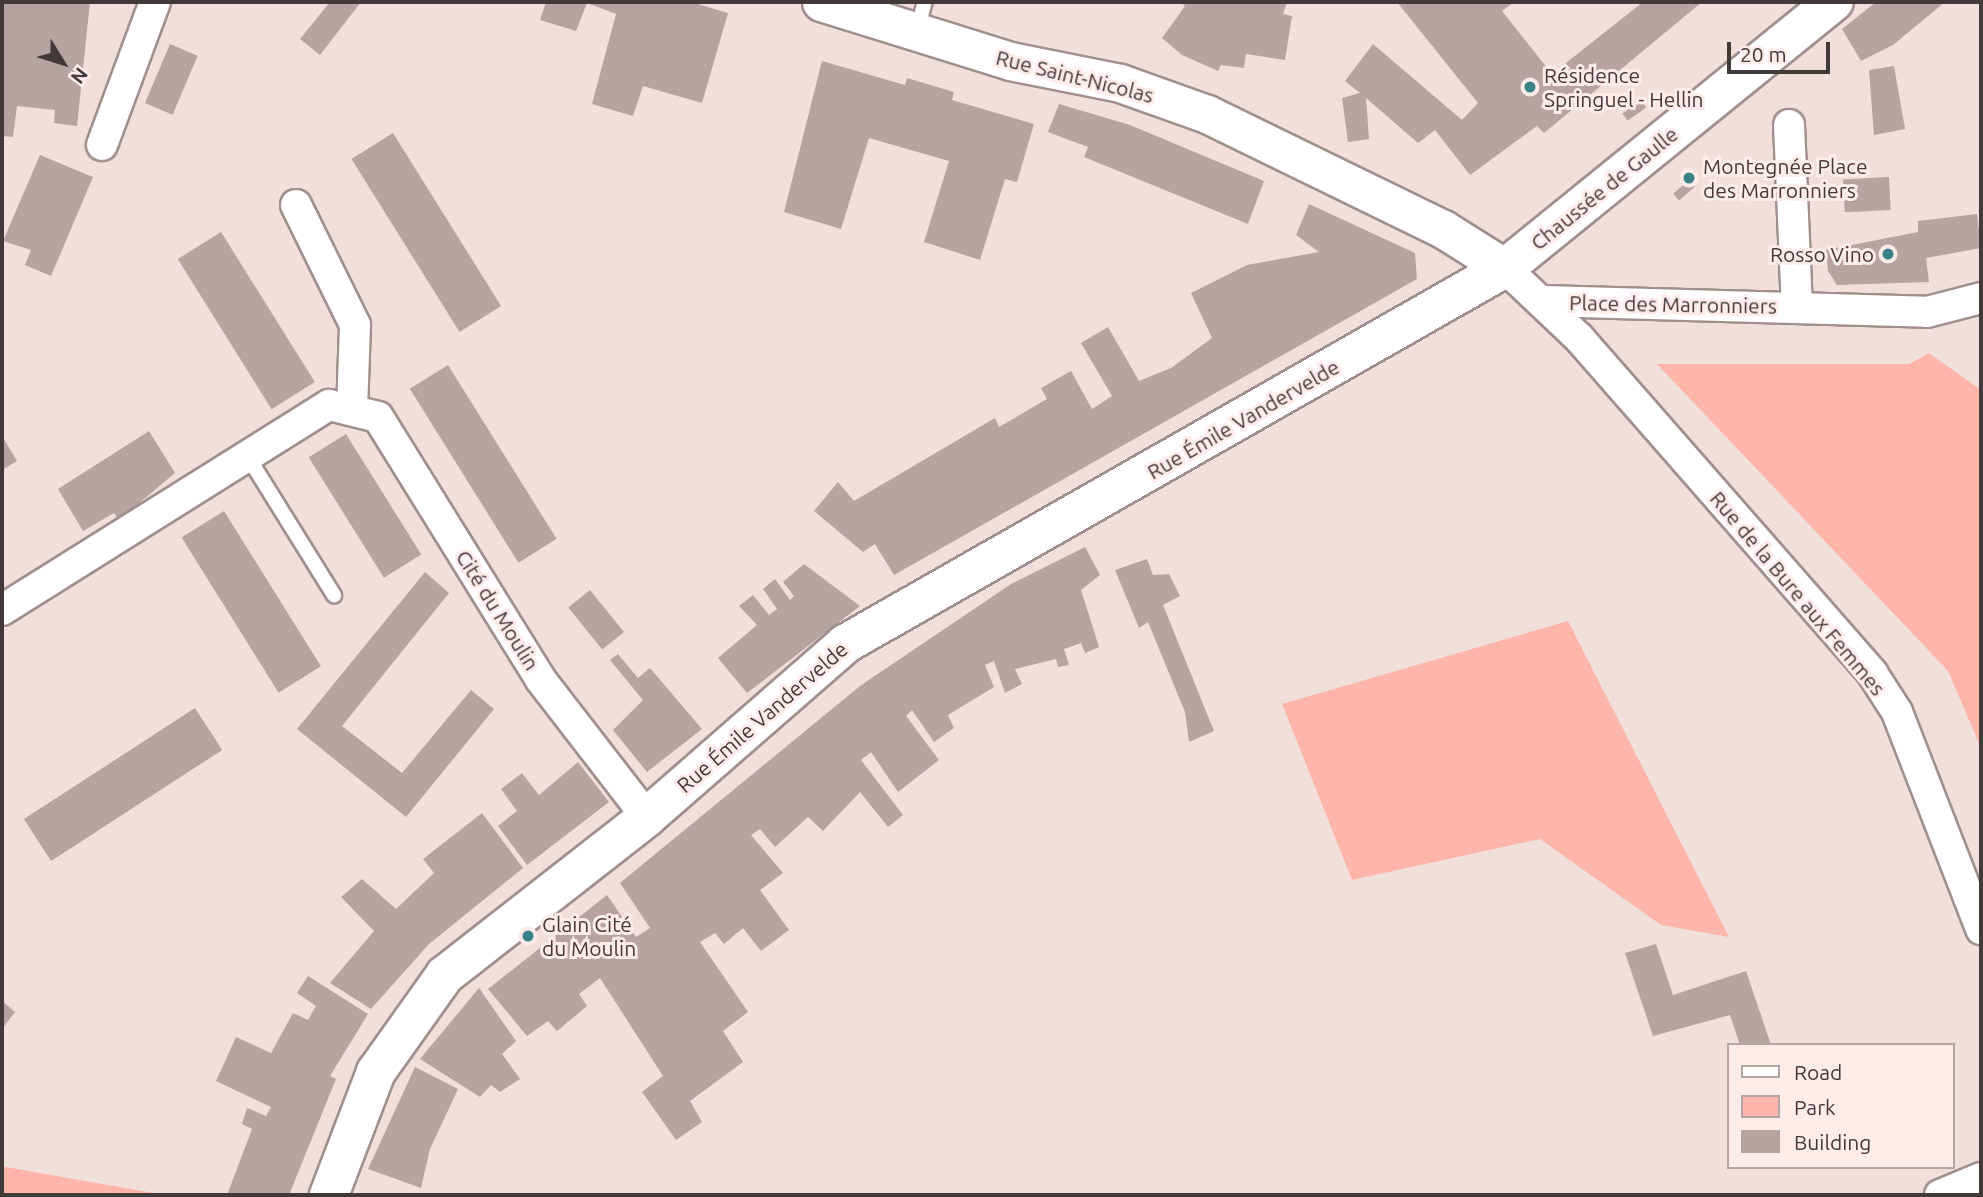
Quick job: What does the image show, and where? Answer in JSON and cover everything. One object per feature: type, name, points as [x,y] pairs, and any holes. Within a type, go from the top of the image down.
[{"type":"main road","name":"Chaussée de Gaulle","points":[[1505,268],[1834,2]]},
{"type":"main road","name":"Rue Émile Vandervelde","points":[[330,1195],[376,1072],[445,975],[647,817],[845,644],[1505,268]]},
{"type":"street","points":[[102,145],[155,2]]},
{"type":"street","name":"Rue Saint-Nicolas","points":[[821,2],[921,17],[1207,114],[1443,229],[1505,268]]},
{"type":"street","name":"Place des Marronniers","points":[[1505,268],[1544,301],[1797,307],[1789,125]]},
{"type":"street","points":[[296,205],[355,325],[352,410]]},
{"type":"street","points":[[1797,307],[1927,312],[1981,298]]},
{"type":"street","name":"Rue de la Bure aux Femmes","points":[[1544,301],[1872,673],[1897,712],[1981,929]]},
{"type":"street","name":"Cité du Moulin","points":[[2,610],[329,405],[378,417],[541,680],[647,817]]},
{"type":"street","points":[[1940,1195],[1981,1178]]},
{"type":"lane","points":[[248,457],[334,595]]},
{"type":"green space","points":[[1929,353],[1981,390],[1981,748],[1948,671],[1657,364],[1909,364]]},
{"type":"green space","points":[[1568,621],[1729,937],[1661,925],[1540,839],[1352,880],[1282,704]]},
{"type":"green space","points":[[2,1165],[6,1167],[165,1195],[2,1195]]},
{"type":"building","points":[[2,2],[90,2],[77,126],[54,123],[55,110],[17,106],[13,137],[2,136]]},
{"type":"building","points":[[330,2],[361,2],[320,55],[300,39]]},
{"type":"building","points":[[546,2],[691,2],[728,13],[702,103],[643,86],[633,116],[592,104],[616,14],[587,3],[576,31],[540,20]]},
{"type":"building","points":[[1180,2],[1287,2],[1283,14],[1292,16],[1285,60],[1246,54],[1244,68],[1221,65],[1218,71],[1182,55],[1162,38],[1185,6]]},
{"type":"building","name":"Résidence Springuel - Hellin","points":[[1397,2],[1514,2],[1502,11],[1552,74],[1643,2],[1702,2],[1544,133],[1537,126],[1470,175],[1435,130],[1418,143],[1366,98],[1369,139],[1348,142],[1342,98],[1360,93],[1345,81],[1373,44],[1462,120],[1478,103]]},
{"type":"building","points":[[1876,2],[1945,2],[1893,45],[1861,61],[1842,29]]},
{"type":"building","points":[[170,44],[198,56],[173,115],[145,103]]},
{"type":"building","points":[[822,61],[905,85],[907,78],[954,92],[952,100],[1034,124],[1017,182],[1005,179],[980,260],[924,242],[949,161],[869,138],[841,229],[784,212]]},
{"type":"building","points":[[1894,66],[1905,129],[1874,135],[1869,70]]},
{"type":"building","points":[[1641,100],[1646,107],[1628,121],[1622,114]]},
{"type":"building","points":[[1059,104],[1130,125],[1264,181],[1248,224],[1084,157],[1088,147],[1048,132]]},
{"type":"building","points":[[393,133],[501,306],[460,332],[351,159]]},
{"type":"building","points":[[40,155],[93,177],[51,276],[25,265],[31,250],[3,241]]},
{"type":"building","points":[[1889,177],[1891,210],[1845,212],[1843,179]]},
{"type":"building","points":[[1689,180],[1695,187],[1679,201],[1673,194]]},
{"type":"building","points":[[1309,204],[1415,253],[1417,279],[894,575],[875,544],[863,552],[814,511],[838,482],[854,501],[995,418],[999,427],[1047,399],[1041,388],[1071,371],[1092,409],[1112,396],[1081,343],[1108,327],[1139,381],[1171,368],[1212,338],[1191,293],[1247,265],[1319,252],[1296,235]]},
{"type":"building","name":"Rosso Vino","points":[[1977,214],[1981,248],[1926,258],[1929,282],[1837,285],[1828,271],[1826,250],[1918,232],[1918,221]]},
{"type":"building","points":[[221,232],[315,382],[272,409],[178,259]]},
{"type":"building","points":[[448,365],[557,539],[518,563],[410,389]]},
{"type":"building","points":[[149,431],[175,473],[119,520],[114,513],[83,531],[58,489]]},
{"type":"building","points":[[346,434],[421,554],[384,578],[309,457]]},
{"type":"building","points":[[2,436],[17,461],[2,470]]},
{"type":"building","points":[[224,511],[321,666],[279,693],[182,537]]},
{"type":"building","points":[[1085,547],[1100,575],[1081,590],[1099,647],[1085,653],[1081,643],[1064,649],[1069,665],[1058,667],[1056,659],[1015,669],[1022,684],[1005,693],[994,661],[985,665],[994,687],[948,715],[954,728],[934,742],[912,710],[906,716],[939,760],[898,792],[871,752],[861,760],[903,815],[888,827],[860,792],[823,831],[808,817],[775,847],[760,829],[751,835],[783,873],[760,890],[789,930],[761,951],[743,928],[724,944],[715,933],[700,942],[748,1012],[723,1031],[743,1062],[690,1101],[702,1122],[676,1140],[642,1092],[663,1076],[600,978],[579,994],[587,1006],[557,1031],[548,1021],[527,1036],[488,989],[607,895],[636,937],[650,928],[620,883],[860,686],[1011,584]]},
{"type":"building","points":[[1147,559],[1153,575],[1169,574],[1180,596],[1163,605],[1214,731],[1189,742],[1185,712],[1148,622],[1139,628],[1115,570]]},
{"type":"building","points":[[804,564],[860,606],[747,693],[718,658],[757,625],[739,606],[753,595],[769,615],[777,609],[763,589],[775,579],[790,600],[794,596],[783,582]]},
{"type":"building","points":[[425,572],[449,593],[342,726],[402,773],[471,690],[494,709],[406,817],[297,729]]},
{"type":"building","points":[[590,590],[624,632],[602,650],[568,608]]},
{"type":"building","points":[[618,654],[638,678],[650,668],[702,729],[647,772],[613,730],[643,700],[610,660]]},
{"type":"building","points":[[195,708],[222,750],[51,861],[24,819]]},
{"type":"building","points":[[578,762],[609,802],[527,865],[498,826],[517,811],[501,789],[522,773],[539,795]]},
{"type":"building","points":[[482,813],[523,868],[429,944],[371,1009],[330,983],[374,931],[341,897],[362,879],[396,909],[434,873],[423,859]]},
{"type":"building","points":[[1656,944],[1673,995],[1746,971],[1770,1043],[1739,1043],[1730,1015],[1653,1036],[1625,953]]},
{"type":"building","points":[[308,976],[368,1014],[330,1076],[336,1079],[289,1195],[227,1195],[252,1129],[242,1124],[247,1108],[266,1116],[271,1107],[216,1081],[236,1037],[271,1053],[293,1013],[308,1020],[316,1006],[297,993]]},
{"type":"building","points":[[479,988],[516,1041],[502,1054],[520,1079],[500,1092],[491,1085],[480,1097],[420,1059]]},
{"type":"building","points":[[2,1001],[15,1012],[2,1029]]},
{"type":"building","points":[[415,1067],[458,1089],[430,1149],[421,1188],[368,1169]]},
{"type":"place","name":"Résidence Springuel - Hellin","points":[[1530,87]]},
{"type":"place","name":"Montegnée Place des Marronniers","points":[[1689,178]]},
{"type":"place","name":"Rosso Vino","points":[[1888,254]]},
{"type":"place","name":"Glain Cité du Moulin","points":[[528,936]]}]
